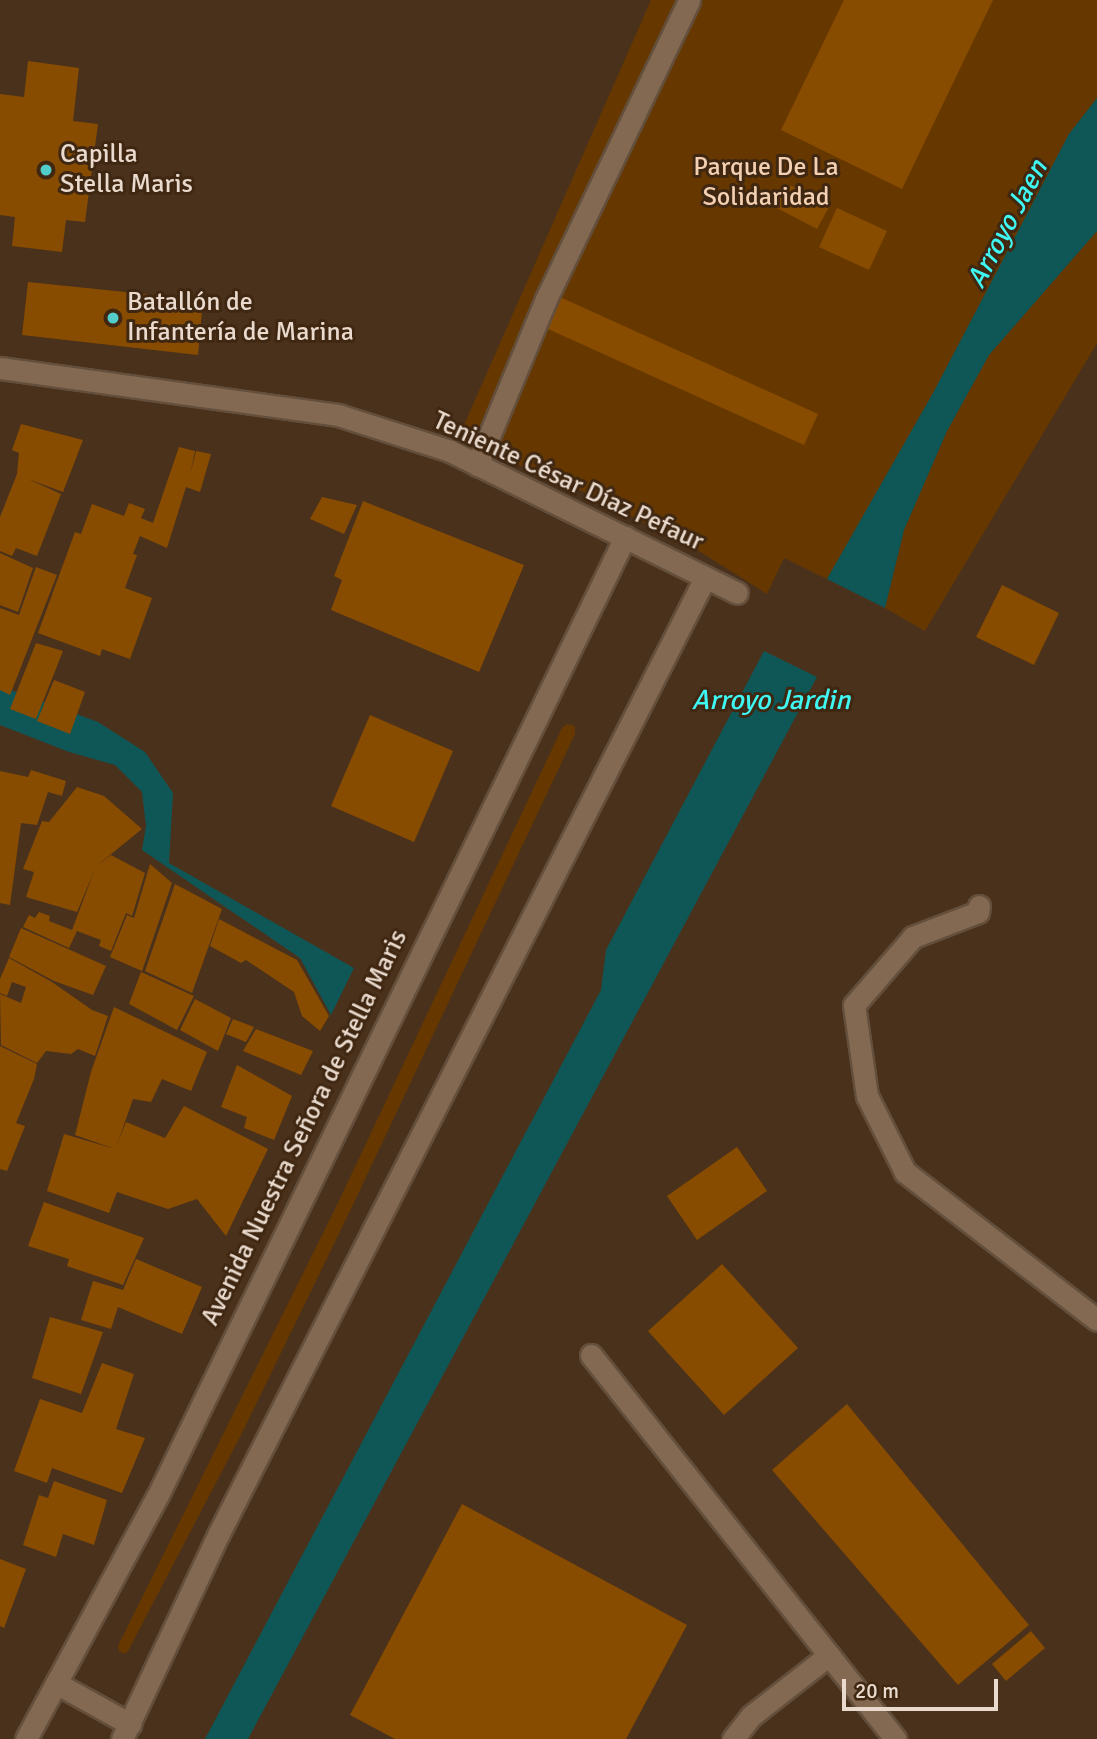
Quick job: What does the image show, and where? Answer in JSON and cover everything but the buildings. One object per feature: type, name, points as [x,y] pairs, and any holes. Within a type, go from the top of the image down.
[{"type":"street","points":[[477,465],[546,299],[690,0]]},
{"type":"street","name":"Teniente César Díaz Pefaur","points":[[0,369],[338,415],[450,451],[737,593]]},
{"type":"street","name":"Avenida Nuestra Señora de Stella Maris","points":[[26,1739],[158,1495],[625,537]]},
{"type":"street","points":[[56,1683],[126,1731],[219,1532],[705,578]]},
{"type":"street","points":[[979,906],[978,912],[913,937],[854,1005],[867,1096],[905,1172],[1097,1320]]},
{"type":"street","points":[[591,1354],[895,1739]]},
{"type":"street","points":[[733,1739],[751,1716],[829,1655]]},
{"type":"green space","name":"Parque De La Solidaridad","points":[[651,0],[1097,0],[1097,98],[1069,134],[933,393],[827,579],[784,558],[767,594],[699,551],[568,484],[457,441]]},
{"type":"green space","points":[[1097,231],[1097,343],[925,631],[885,608],[904,530],[947,431],[989,355]]},
{"type":"green space","points":[[567,724],[575,726],[575,734],[350,1211],[241,1435],[128,1651],[124,1654],[119,1651],[118,1646],[337,1205],[562,728]]},
{"type":"water","points":[[1097,98],[1097,231],[989,355],[947,431],[904,530],[885,608],[827,579],[933,393],[1069,134]]},
{"type":"water","name":"Arroyo Jardin","points":[[764,651],[817,677],[248,1739],[205,1739],[601,990],[606,950]]},
{"type":"water","points":[[0,686],[98,722],[145,752],[173,793],[169,863],[354,968],[331,1015],[300,958],[142,850],[146,826],[142,792],[115,765],[69,752],[0,725]]},
{"type":"place","name":"Capilla Stella Maris","points":[[46,170]]},
{"type":"place","name":"Batallón de Infantería de Marina","points":[[113,318]]},
{"type":"water label","name":"Arroyo Jaen","points":[[1007,224]]}]
